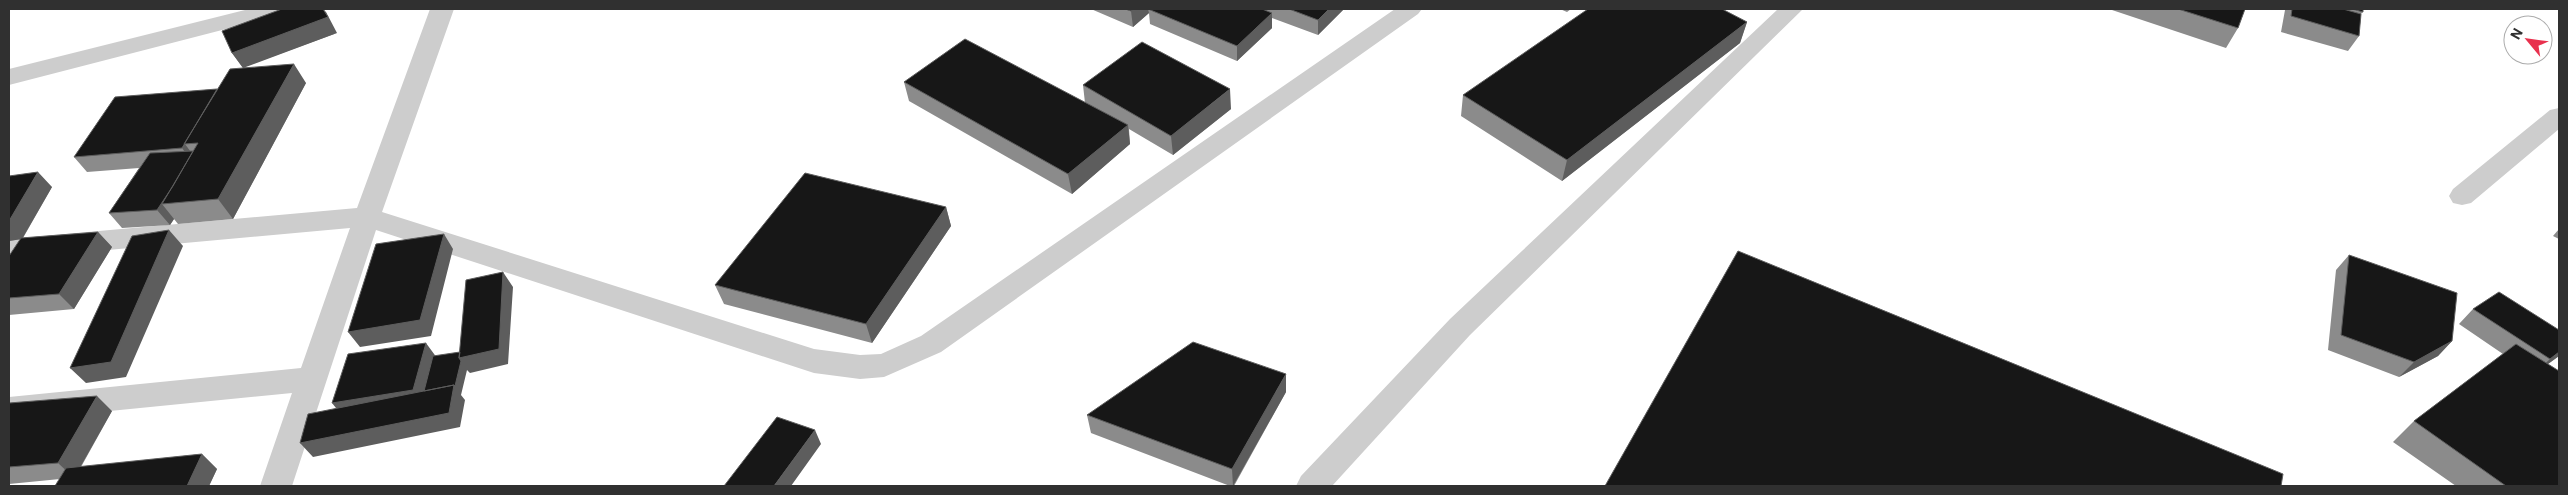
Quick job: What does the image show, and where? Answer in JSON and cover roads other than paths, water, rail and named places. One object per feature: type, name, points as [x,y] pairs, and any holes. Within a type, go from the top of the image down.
[{"type":"street","points":[[9,77],[276,9]]},
{"type":"street","points":[[276,486],[367,217],[442,9]]},
{"type":"street","points":[[9,249],[367,217],[814,361],[860,367],[884,365],[930,344],[1410,9]]},
{"type":"street","points":[[1312,486],[1460,327],[1791,9]]},
{"type":"street","points":[[2462,196],[2559,116]]},
{"type":"street","points":[[9,409],[312,380]]}]
